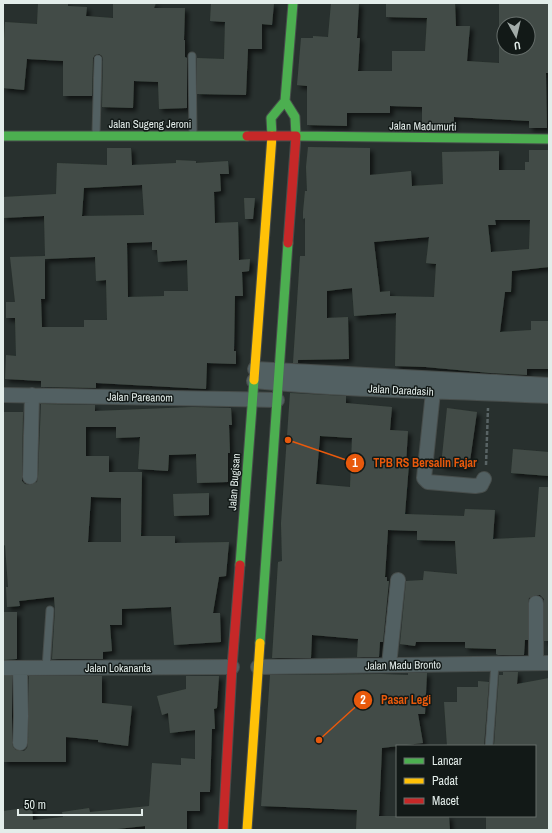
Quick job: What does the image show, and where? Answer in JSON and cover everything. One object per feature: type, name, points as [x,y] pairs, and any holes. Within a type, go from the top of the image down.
[{"type":"main road","points":[[247,830],[255,667],[279,377],[296,136],[296,117],[285,101],[293,3]]},
{"type":"main road","name":"Jalan Bugisan","points":[[224,830],[252,398],[272,136],[271,118],[285,101]]},
{"type":"main road","name":"Jalan Sugeng Jeroni","points":[[3,136],[296,136]]},
{"type":"main road","name":"Jalan Madumurti","points":[[296,136],[549,139]]},
{"type":"street","name":"Jalan Daradasih","points":[[254,375],[433,392],[549,396]]},
{"type":"street","name":"Jalan Daradasih","points":[[279,377],[549,385]]},
{"type":"street","points":[[433,392],[424,478],[428,482],[475,486],[481,485],[484,479]]},
{"type":"street","name":"Jalan Pareanom","points":[[3,395],[252,398],[277,400]]},
{"type":"street","points":[[30,477],[32,395]]},
{"type":"street","points":[[389,665],[398,580]]},
{"type":"street","points":[[536,603],[542,663]]},
{"type":"street","name":"Jalan Madu Bronto","points":[[255,667],[542,663]]},
{"type":"street","name":"Jalan Lokananta","points":[[3,668],[235,667]]},
{"type":"street","points":[[20,668],[20,743]]},
{"type":"lane","points":[[192,56],[193,136]]},
{"type":"lane","points":[[96,136],[98,59]]},
{"type":"lane","points":[[46,668],[50,610]]},
{"type":"lane","points":[[489,745],[496,664]]},
{"type":"path","points":[[484,479],[486,472],[489,393]]},
{"type":"building","points":[[38,3],[68,3],[68,6],[87,7],[86,16],[113,18],[113,3],[156,3],[154,8],[185,8],[184,40],[185,57],[187,58],[187,108],[159,109],[158,82],[134,81],[133,108],[102,107],[103,59],[99,54],[95,55],[93,58],[92,96],[63,96],[63,61],[27,59],[24,90],[3,88],[5,22],[37,24]]},
{"type":"building","points":[[211,3],[274,3],[272,25],[262,24],[262,49],[248,49],[246,95],[197,94],[197,58],[224,59],[225,22],[210,21]]},
{"type":"building","points":[[331,3],[359,3],[357,38],[360,38],[358,71],[392,71],[392,51],[425,51],[427,18],[386,17],[386,3],[455,3],[456,26],[470,26],[467,61],[499,63],[499,56],[536,56],[536,16],[499,16],[499,3],[549,3],[549,73],[546,73],[547,128],[529,128],[529,121],[454,117],[454,127],[422,126],[422,107],[390,106],[390,113],[347,113],[347,126],[307,125],[307,86],[297,85],[301,38],[313,38],[313,36],[328,37]]},
{"type":"building","points":[[308,147],[370,148],[370,175],[411,171],[412,186],[443,184],[442,152],[499,151],[499,170],[525,170],[525,162],[529,162],[529,150],[549,150],[549,267],[512,271],[511,292],[505,292],[500,332],[531,330],[531,321],[549,321],[549,369],[527,369],[527,375],[395,366],[396,313],[354,316],[352,288],[327,291],[327,318],[348,317],[349,359],[298,360],[298,363],[293,363],[300,256],[305,256],[305,218],[303,219],[303,212],[305,191],[307,191],[306,167]],"holes":[[[495,220],[530,220],[529,249],[491,252],[488,225],[496,225]],[[429,237],[426,263],[436,264],[434,297],[390,296],[390,291],[380,292],[374,242]]]},
{"type":"building","points":[[107,148],[131,148],[132,165],[176,163],[176,160],[196,161],[196,163],[228,161],[229,174],[220,174],[221,191],[214,192],[215,223],[238,222],[239,260],[250,259],[249,271],[242,272],[243,296],[235,296],[234,351],[236,351],[236,364],[207,363],[206,389],[96,383],[96,388],[41,387],[41,381],[5,379],[6,355],[16,356],[15,318],[6,318],[6,302],[15,302],[10,257],[45,256],[44,216],[3,218],[3,197],[56,194],[57,163],[107,165]],"holes":[[[142,185],[144,215],[82,216],[84,188]],[[152,242],[152,250],[157,250],[158,262],[187,260],[188,291],[164,291],[164,296],[128,297],[127,243]],[[95,257],[96,281],[106,280],[107,320],[84,320],[84,327],[42,327],[41,299],[45,299],[45,259]]]},
{"type":"building","points":[[244,198],[255,198],[253,219],[245,219]]},
{"type":"building","points":[[290,393],[346,396],[346,403],[392,407],[390,430],[408,431],[406,464],[409,464],[405,514],[464,516],[465,509],[495,510],[493,539],[535,537],[539,487],[549,487],[549,641],[544,641],[544,599],[540,595],[536,595],[529,598],[528,603],[528,640],[525,640],[524,655],[498,655],[496,654],[496,649],[465,648],[465,642],[416,642],[415,646],[400,644],[406,581],[423,580],[424,571],[457,574],[455,541],[417,540],[417,531],[388,530],[385,577],[387,577],[387,581],[389,581],[383,642],[380,642],[379,657],[357,657],[358,639],[312,635],[311,658],[272,658],[278,562],[282,561],[281,523]],"holes":[[[320,436],[352,438],[350,487],[316,484]]]},
{"type":"building","points":[[41,404],[95,405],[95,411],[192,407],[231,408],[232,425],[229,425],[230,453],[228,453],[228,482],[197,483],[196,454],[169,455],[168,471],[138,469],[140,437],[116,438],[116,427],[86,427],[86,456],[109,456],[109,472],[142,472],[141,536],[175,536],[175,543],[229,542],[226,576],[219,577],[213,613],[220,613],[221,642],[174,645],[171,607],[122,609],[122,625],[110,625],[112,651],[103,652],[103,659],[52,659],[55,610],[54,597],[19,601],[20,606],[7,607],[6,587],[8,587],[5,545],[3,546],[3,412],[23,412],[22,481],[25,484],[30,485],[37,482]],"holes":[[[91,497],[121,498],[121,542],[88,542]]]},
{"type":"building","points":[[447,408],[477,412],[469,468],[441,466]]},
{"type":"building","points":[[513,449],[549,452],[549,476],[511,473]]},
{"type":"building","points":[[209,493],[209,515],[174,516],[173,494]]},
{"type":"building","points":[[3,612],[17,612],[17,659],[3,660]]},
{"type":"building","points":[[503,672],[518,672],[517,684],[549,678],[549,830],[486,830],[486,817],[536,817],[536,745],[494,745],[499,675],[503,675]]},
{"type":"building","points":[[408,673],[427,673],[425,714],[418,714],[423,743],[396,745],[396,746],[382,748],[379,816],[449,817],[450,830],[356,830],[357,810],[261,806],[270,675],[408,675]]},
{"type":"building","points":[[3,676],[12,676],[12,743],[16,750],[24,751],[28,744],[29,676],[102,676],[102,703],[132,706],[128,746],[98,742],[98,740],[66,737],[66,762],[3,762]]},
{"type":"building","points":[[186,676],[219,676],[217,708],[214,709],[215,729],[212,729],[210,792],[200,792],[200,811],[187,811],[187,830],[145,829],[145,826],[108,830],[3,830],[3,811],[32,807],[33,820],[63,817],[62,812],[89,808],[90,812],[149,806],[152,763],[181,765],[181,758],[195,759],[195,730],[170,733],[168,713],[162,715],[157,696],[186,689]]},
{"type":"building","points":[[478,681],[489,682],[484,745],[447,745],[444,702],[457,702],[457,687],[478,687]]},
{"type":"traffic: fast","points":[[272,136],[271,118],[285,101],[293,3]]},
{"type":"traffic: fast","points":[[285,101],[295,117],[296,136],[549,139]]},
{"type":"traffic: fast","points":[[3,136],[247,136]]},
{"type":"traffic: fast","points":[[260,643],[288,243]]},
{"type":"traffic: fast","points":[[240,565],[254,380]]},
{"type":"traffic: slow","points":[[254,380],[272,136]]},
{"type":"traffic: slow","points":[[247,830],[260,643]]},
{"type":"traffic: jam","points":[[247,136],[296,136],[288,243]]},
{"type":"traffic: jam","points":[[223,830],[232,667],[240,565]]},
{"type":"place","name":"TPB RS Bersalin Fajar","points":[[288,440]]},
{"type":"place","name":"Pasar Legi","points":[[319,740]]}]
